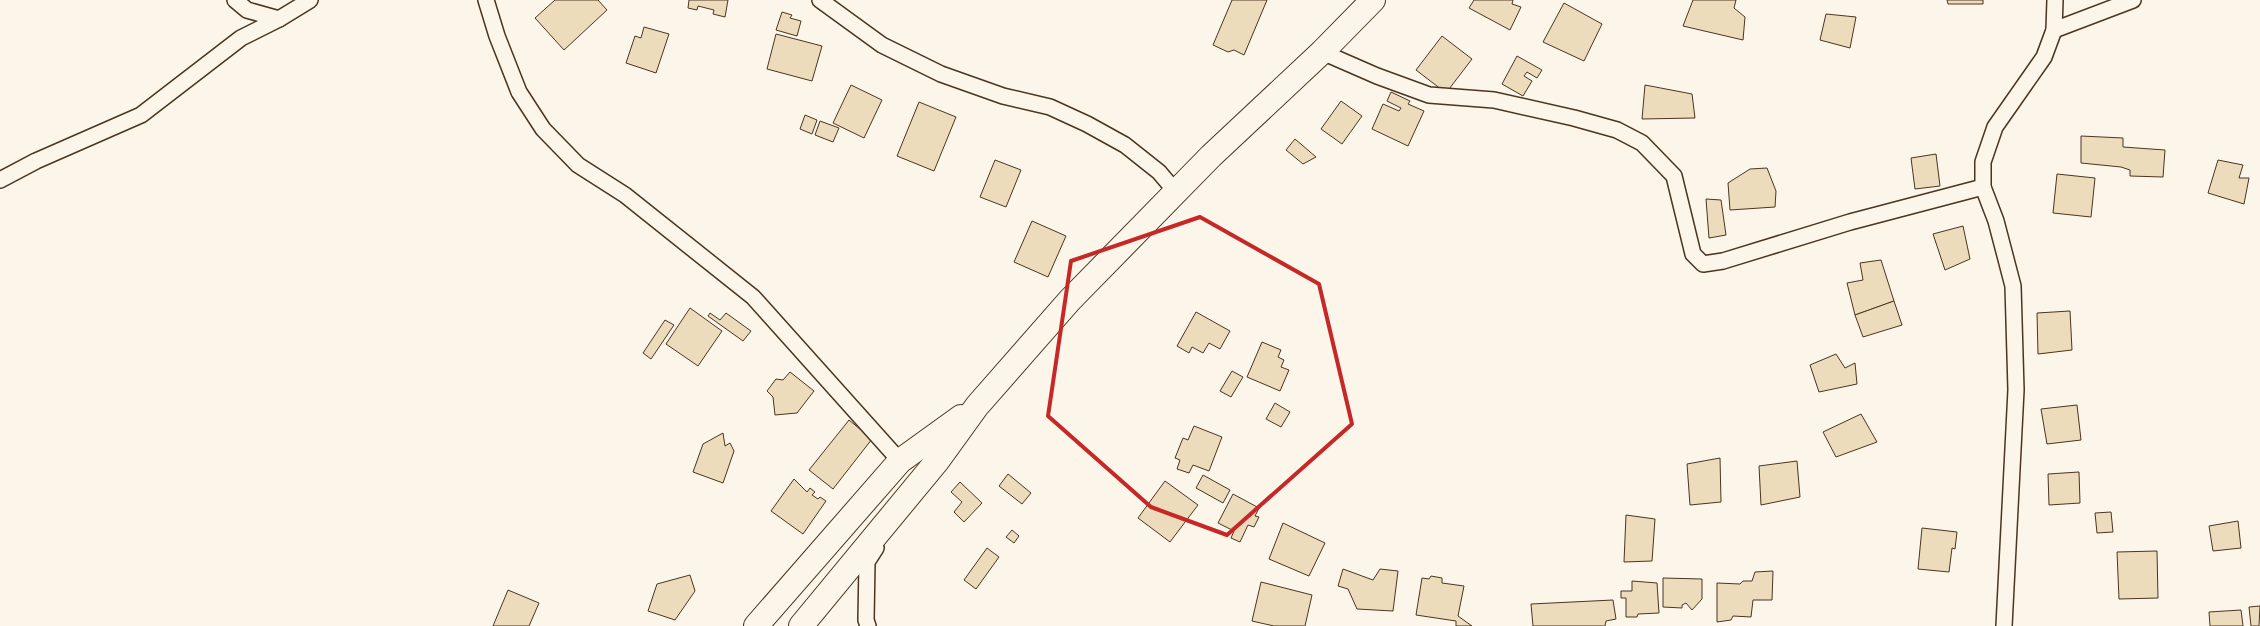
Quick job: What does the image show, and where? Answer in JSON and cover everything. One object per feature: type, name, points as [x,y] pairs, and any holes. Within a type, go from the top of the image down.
[{"type":"main road","points":[[801,626],[938,460],[977,406],[1070,300],[1211,156],[1322,52],[1373,0]]},
{"type":"main road","points":[[756,626],[900,461],[977,406]]},
{"type":"street","points":[[235,0],[247,10],[280,20]]},
{"type":"street","points":[[0,180],[36,160],[141,115],[241,38],[280,20],[310,0]]},
{"type":"street","points":[[486,0],[497,36],[519,92],[542,129],[578,165],[625,195],[753,297],[900,461],[938,460]]},
{"type":"street","points":[[820,0],[882,45],[941,74],[1003,96],[1050,107],[1087,124],[1125,145],[1159,172],[1176,192]]},
{"type":"street","points":[[2004,626],[2016,390],[2013,286],[1996,221],[1983,188],[1984,162],[1996,127],[2044,57],[2054,30],[2054,0]]},
{"type":"street","points":[[2054,30],[2133,0]]},
{"type":"street","points":[[1322,52],[1429,95],[1494,100],[1565,116],[1617,130],[1642,143],[1674,176],[1693,254],[1703,264],[1723,261],[1850,222],[1983,188]]},
{"type":"street","points":[[868,626],[866,620],[867,562],[921,479]]},
{"type":"highlighted area","points":[[1200,217],[1319,284],[1352,424],[1227,535],[1151,507],[1048,416],[1071,261]]},
{"type":"building","points":[[555,0],[598,0],[607,10],[564,50],[535,18]]},
{"type":"building","points":[[689,0],[728,0],[725,17],[713,14],[714,10],[698,6],[697,10],[688,8]]},
{"type":"building","points":[[1232,0],[1267,0],[1244,55],[1234,50],[1228,52],[1213,45]]},
{"type":"building","points":[[1474,0],[1513,0],[1512,4],[1521,7],[1510,30],[1469,8]]},
{"type":"building","points":[[1693,0],[1736,0],[1734,8],[1745,17],[1743,40],[1683,26]]},
{"type":"building","points":[[1947,0],[1983,0],[1983,4],[1948,4]]},
{"type":"building","points":[[1564,3],[1602,24],[1584,61],[1543,42]]},
{"type":"building","points":[[782,12],[792,15],[790,18],[801,21],[797,36],[776,30]]},
{"type":"building","points":[[1826,14],[1856,17],[1850,48],[1820,40]]},
{"type":"building","points":[[644,27],[669,34],[656,73],[626,63],[635,36],[641,38]]},
{"type":"building","points":[[776,34],[822,46],[812,81],[767,69]]},
{"type":"building","points":[[1442,36],[1472,59],[1446,93],[1416,70]]},
{"type":"building","points":[[1517,56],[1542,70],[1537,78],[1527,72],[1524,76],[1532,81],[1523,96],[1502,84]]},
{"type":"building","points":[[851,85],[882,100],[864,138],[833,123]]},
{"type":"building","points":[[1645,85],[1692,94],[1695,118],[1642,119]]},
{"type":"building","points":[[1391,92],[1410,101],[1408,104],[1424,111],[1408,146],[1372,129],[1383,104],[1399,111],[1401,108],[1387,101]]},
{"type":"building","points":[[1341,101],[1362,116],[1342,144],[1321,129]]},
{"type":"building","points":[[919,102],[956,117],[934,171],[897,156]]},
{"type":"building","points":[[805,115],[817,120],[812,134],[800,129]]},
{"type":"building","points":[[820,121],[839,128],[833,142],[815,135]]},
{"type":"building","points":[[2081,136],[2123,138],[2123,147],[2165,150],[2163,177],[2130,176],[2130,170],[2121,167],[2081,163]]},
{"type":"building","points":[[1295,139],[1316,157],[1303,164],[1286,150]]},
{"type":"building","points":[[1936,154],[1940,186],[1915,189],[1911,158]]},
{"type":"building","points":[[995,160],[1021,170],[1006,207],[980,197]]},
{"type":"building","points":[[2218,160],[2243,165],[2239,178],[2249,178],[2244,204],[2208,193]]},
{"type":"building","points":[[1767,168],[1776,191],[1775,207],[1730,210],[1728,183],[1750,169]]},
{"type":"building","points":[[2057,174],[2095,178],[2091,217],[2053,213]]},
{"type":"building","points":[[1706,199],[1721,200],[1726,235],[1709,238]]},
{"type":"building","points":[[1032,221],[1066,236],[1048,277],[1014,262]]},
{"type":"building","points":[[1963,226],[1970,259],[1945,270],[1933,234]]},
{"type":"building","points":[[1881,260],[1894,301],[1855,315],[1847,283],[1863,280],[1860,263]]},
{"type":"building","points":[[1894,301],[1902,325],[1863,337],[1855,315]]},
{"type":"building","points":[[690,308],[722,331],[698,366],[666,344]]},
{"type":"building","points":[[2070,311],[2072,350],[2038,354],[2037,313]]},
{"type":"building","points":[[1196,312],[1230,331],[1220,349],[1209,343],[1203,353],[1192,347],[1189,353],[1177,346]]},
{"type":"building","points":[[710,313],[720,320],[726,313],[751,331],[743,341],[708,316]]},
{"type":"building","points":[[665,320],[674,325],[651,359],[643,353]]},
{"type":"building","points":[[1262,342],[1281,350],[1278,357],[1284,360],[1281,367],[1289,370],[1280,391],[1247,377]]},
{"type":"building","points":[[1836,354],[1845,368],[1855,363],[1857,384],[1819,392],[1810,365]]},
{"type":"building","points":[[1232,371],[1243,377],[1231,397],[1220,391]]},
{"type":"building","points":[[790,372],[814,391],[797,413],[775,415],[773,397],[767,391],[776,379],[783,380]]},
{"type":"building","points":[[1275,403],[1290,412],[1281,427],[1266,419]]},
{"type":"building","points":[[2077,405],[2081,440],[2047,444],[2041,409]]},
{"type":"building","points":[[1861,414],[1877,442],[1836,457],[1823,432]]},
{"type":"building","points":[[849,420],[872,439],[833,489],[809,470]]},
{"type":"building","points":[[1194,426],[1222,437],[1209,471],[1193,465],[1189,473],[1177,469],[1180,460],[1175,458],[1183,438],[1188,440]]},
{"type":"building","points":[[723,433],[725,446],[730,443],[734,451],[723,483],[693,472],[703,444]]},
{"type":"building","points":[[1720,458],[1721,502],[1690,505],[1687,464]]},
{"type":"building","points":[[1797,461],[1800,497],[1761,505],[1759,466]]},
{"type":"building","points":[[2079,472],[2080,503],[2049,505],[2048,474]]},
{"type":"building","points":[[1008,474],[1031,493],[1022,504],[999,486]]},
{"type":"building","points":[[1203,475],[1230,490],[1223,503],[1196,488]]},
{"type":"building","points":[[794,479],[807,492],[810,488],[815,492],[812,495],[826,501],[803,534],[771,511]]},
{"type":"building","points":[[1165,481],[1198,505],[1170,542],[1138,518]]},
{"type":"building","points":[[960,482],[982,503],[964,522],[954,512],[962,502],[951,492]]},
{"type":"building","points":[[1233,494],[1259,508],[1255,516],[1259,517],[1254,527],[1248,525],[1240,542],[1231,538],[1234,531],[1218,523]]},
{"type":"building","points":[[2111,512],[2113,532],[2097,533],[2095,513]]},
{"type":"building","points":[[1626,515],[1655,519],[1652,561],[1624,562]]},
{"type":"building","points":[[2238,521],[2241,548],[2213,551],[2209,526]]},
{"type":"building","points":[[1283,523],[1325,543],[1309,576],[1269,559]]},
{"type":"building","points":[[1922,528],[1957,532],[1955,549],[1952,548],[1949,572],[1918,569]]},
{"type":"building","points":[[1012,530],[1019,536],[1014,543],[1006,537]]},
{"type":"building","points":[[987,548],[999,557],[976,589],[964,580]]},
{"type":"building","points":[[2157,551],[2158,598],[2119,599],[2117,552]]},
{"type":"building","points":[[1343,569],[1373,580],[1380,569],[1398,571],[1393,611],[1357,609],[1348,589],[1338,586]]},
{"type":"building","points":[[1773,571],[1772,600],[1753,600],[1751,617],[1733,616],[1731,620],[1717,622],[1717,583],[1740,584],[1743,581],[1752,581],[1755,572]]},
{"type":"building","points":[[690,575],[695,591],[675,620],[648,611],[657,584]]},
{"type":"building","points":[[1431,576],[1442,578],[1442,583],[1464,586],[1458,616],[1472,626],[1456,626],[1456,621],[1416,615],[1422,578],[1429,579]]},
{"type":"building","points":[[1663,578],[1702,579],[1702,599],[1692,610],[1686,603],[1682,605],[1682,608],[1663,607]]},
{"type":"building","points":[[1632,581],[1657,583],[1659,613],[1638,614],[1637,617],[1626,617],[1626,598],[1621,598],[1621,591],[1632,591]]},
{"type":"building","points":[[1261,582],[1312,595],[1305,626],[1274,626],[1252,621]]},
{"type":"building","points":[[508,590],[539,603],[529,626],[493,626]]},
{"type":"building","points":[[1613,600],[1616,619],[1606,621],[1605,626],[1533,626],[1531,604]]},
{"type":"building","points":[[2260,606],[2259,626],[2251,626],[2249,607]]},
{"type":"building","points":[[2241,610],[2243,626],[2210,626],[2209,612]]}]
